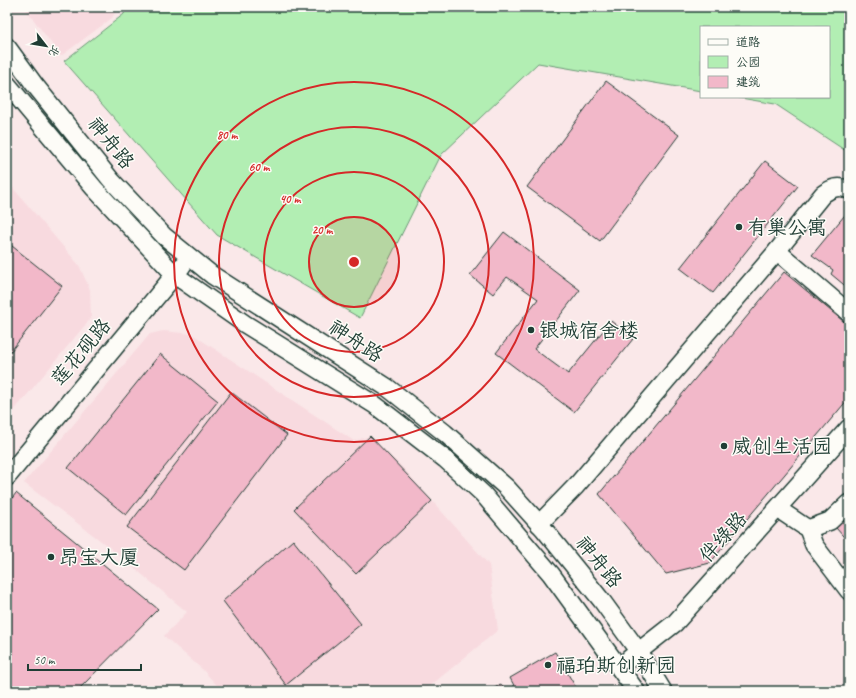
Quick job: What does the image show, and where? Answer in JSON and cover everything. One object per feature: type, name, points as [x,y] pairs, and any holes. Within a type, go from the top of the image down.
[{"type":"street","name":"神舟路","points":[[7,47],[34,84],[111,180],[164,236],[212,275],[388,388],[481,464],[506,488],[539,524],[602,601],[663,691]]},
{"type":"street","name":"神舟路","points":[[7,84],[94,188],[175,275],[245,324],[369,401],[445,459],[483,494],[551,574],[636,691]]},
{"type":"street","points":[[539,524],[576,486],[777,251],[823,194],[832,188],[843,187],[849,190]]},
{"type":"street","points":[[777,251],[849,313]]},
{"type":"street","name":"莲花砚路","points":[[7,477],[190,257]]},
{"type":"street","name":"伴绿路","points":[[619,666],[675,623],[849,428]]},
{"type":"street","points":[[808,530],[830,521],[849,503]]},
{"type":"street","points":[[778,509],[808,530],[814,545],[849,591]]},
{"type":"shaded area","points":[[24,7],[118,7],[112,18],[61,56]]},
{"type":"shaded area","points":[[7,181],[79,265],[90,290],[91,318],[7,419]]},
{"type":"shaded area","points":[[163,331],[192,334],[354,441],[370,436],[404,469],[489,565],[498,630],[424,691],[222,691],[203,670],[164,636],[187,612],[109,547],[24,483],[150,334]]},
{"type":"green space","points":[[126,7],[849,7],[849,153],[775,104],[741,98],[830,98],[830,26],[700,26],[700,91],[538,63],[441,155],[360,318],[217,235],[64,61],[124,14]]},
{"type":"building","points":[[606,81],[679,135],[600,241],[527,187]]},
{"type":"building","name":"有巢公寓","points":[[765,161],[798,186],[713,293],[680,268]]},
{"type":"building","points":[[849,210],[849,289],[831,274],[833,270],[812,255]]},
{"type":"building","name":"银城宿舍楼","points":[[504,232],[580,290],[534,349],[568,374],[611,321],[633,339],[574,412],[496,353],[538,299],[507,277],[493,294],[470,275]]},
{"type":"building","points":[[7,242],[62,286],[7,356]]},
{"type":"building","name":"威创生活园","points":[[784,272],[849,326],[849,398],[710,563],[666,574],[599,494]]},
{"type":"building","points":[[160,354],[218,401],[126,515],[68,468]]},
{"type":"building","points":[[231,392],[287,435],[184,570],[127,527]]},
{"type":"building","points":[[370,436],[432,501],[356,574],[294,509]]},
{"type":"building","name":"昂宝大厦","points":[[16,493],[158,609],[77,691],[7,691],[7,505]]},
{"type":"building","points":[[849,505],[849,543],[830,521]]},
{"type":"building","points":[[293,540],[361,624],[286,685],[223,601]]},
{"type":"building","name":"福珀斯创新园","points":[[555,652],[578,691],[517,691],[510,678]]},
{"type":"building","points":[[501,684],[506,691],[490,691]]},
{"type":"place","name":"有巢公寓","points":[[739,227]]},
{"type":"place","name":"银城宿舍楼","points":[[531,330]]},
{"type":"place","name":"威创生活园","points":[[724,446]]},
{"type":"place","name":"昂宝大厦","points":[[51,557]]},
{"type":"place","name":"福珀斯创新园","points":[[548,665]]}]
